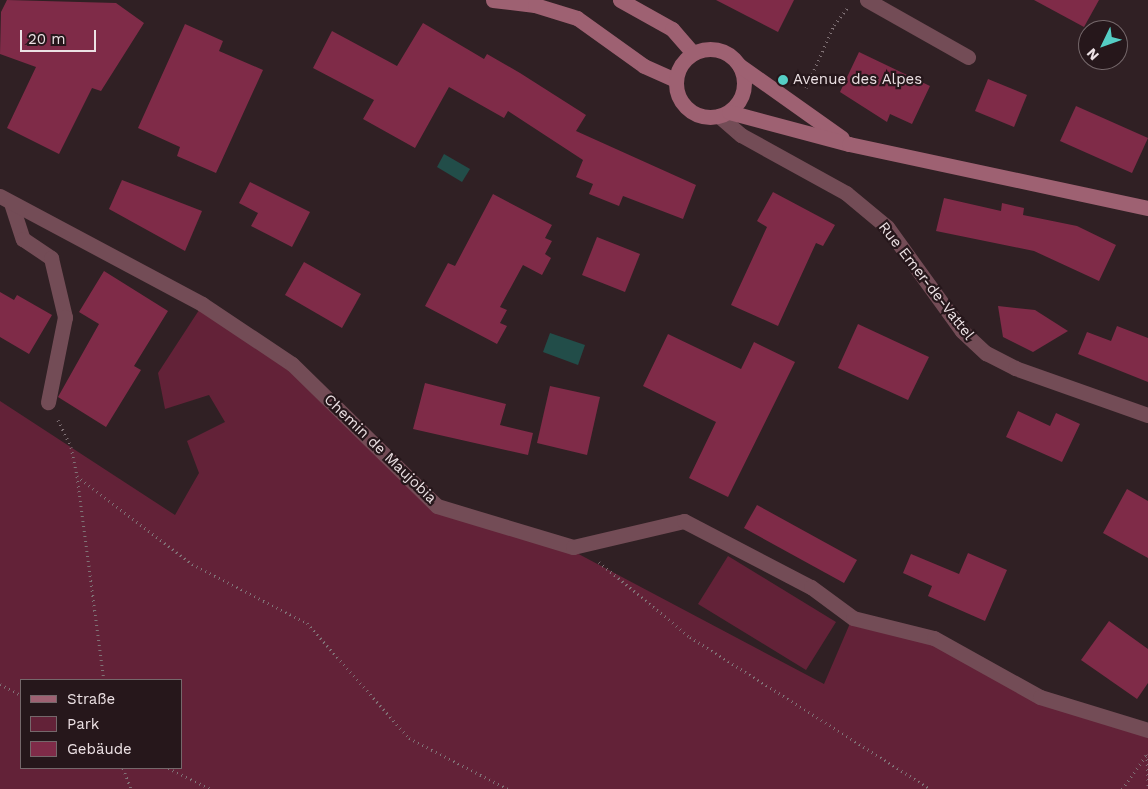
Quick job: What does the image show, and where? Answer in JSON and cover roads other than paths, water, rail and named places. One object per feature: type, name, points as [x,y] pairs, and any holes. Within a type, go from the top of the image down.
[{"type":"main road","points":[[493,0],[535,5],[577,18],[644,66],[676,80]]},
{"type":"main road","points":[[620,0],[672,29],[693,53]]},
{"type":"main road","points":[[849,144],[714,49],[693,53],[684,60],[676,80],[688,110],[698,115],[724,114],[849,144],[1148,208]]},
{"type":"main road","points":[[724,114],[744,85],[739,65]]},
{"type":"street","points":[[866,0],[968,56]]},
{"type":"street","name":"Rue Emer-de-Vattel","points":[[724,114],[741,135],[846,193],[887,227],[962,331],[986,353],[1015,368],[1148,415]]},
{"type":"street","points":[[5,199],[23,239],[51,258],[65,317],[48,402]]},
{"type":"street","name":"Chemin de Maujobia","points":[[5,199],[202,304],[292,364],[437,506],[573,547],[684,521],[811,588],[853,618],[934,638],[1040,697],[1148,730]]},
{"type":"water","points":[[444,154],[470,169],[462,182],[437,167]]},
{"type":"water","points":[[550,333],[585,345],[578,365],[543,352]]},
{"type":"place","name":"Avenue des Alpes","points":[[783,80]]}]
